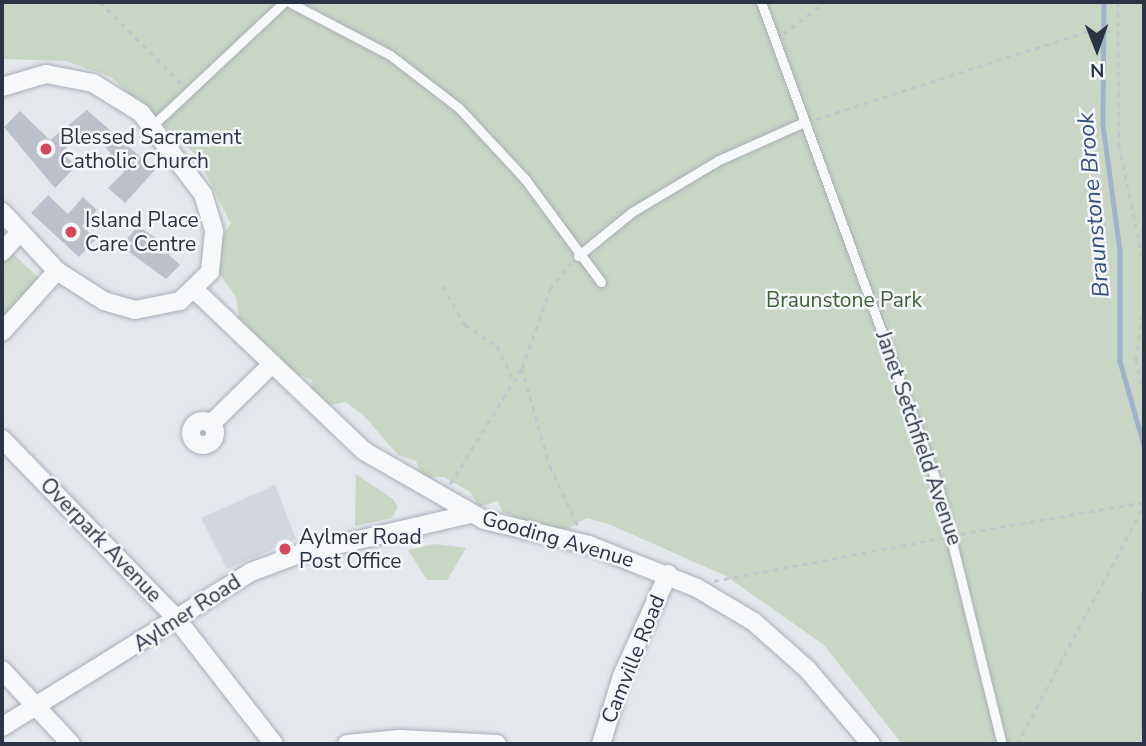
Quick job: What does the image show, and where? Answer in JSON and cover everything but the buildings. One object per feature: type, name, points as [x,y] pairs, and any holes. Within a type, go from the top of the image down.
[{"type":"street","points":[[2,87],[46,74],[93,83],[152,126],[203,194],[214,231],[210,272],[197,291],[160,309],[135,310],[104,301],[57,271],[18,234],[2,212]]},
{"type":"street","points":[[2,252],[18,234]]},
{"type":"street","points":[[2,332],[57,271]]},
{"type":"street","name":"Gooding Avenue","points":[[197,291],[271,365],[364,451],[440,499],[471,514],[589,545],[697,587],[754,622],[808,670],[871,744]]},
{"type":"street","points":[[211,424],[271,365]]},
{"type":"street","name":"Overpark Avenue","points":[[2,439],[175,617],[274,744]]},
{"type":"street","name":"Aylmer Road","points":[[2,727],[107,666],[175,617],[230,582],[302,553],[471,514]]},
{"type":"street","name":"Camville Road","points":[[601,744],[627,664],[668,574]]},
{"type":"street","points":[[2,670],[72,744]]},
{"type":"street","points":[[347,744],[400,739],[497,744]]},
{"type":"lane","points":[[152,126],[287,2],[390,55],[459,108],[525,179],[578,256],[601,282]]},
{"type":"lane","name":"Janet Setchfield Avenue","points":[[761,2],[778,39],[781,61],[802,123],[905,383],[953,536],[1002,744]]},
{"type":"lane","points":[[578,256],[632,212],[719,160],[802,123]]},
{"type":"path","points":[[100,2],[189,91]]},
{"type":"path","points":[[778,39],[825,2]]},
{"type":"path","points":[[1118,2],[1123,183],[1144,264]]},
{"type":"path","points":[[802,123],[1096,32],[1118,32]]},
{"type":"path","points":[[440,499],[522,368],[550,289],[578,256]]},
{"type":"path","points":[[443,286],[465,325],[497,346],[514,381]]},
{"type":"path","points":[[1144,305],[1136,360],[1144,394]]},
{"type":"path","points":[[522,368],[550,467],[589,545]]},
{"type":"path","points":[[697,587],[726,576],[1144,504]]},
{"type":"path","points":[[1017,744],[1144,504]]},
{"type":"shaded area","points":[[275,485],[296,539],[227,569],[201,518]]},
{"type":"green space","name":"Braunstone Park","points":[[2,2],[1144,2],[1144,744],[902,744],[824,645],[726,576],[611,525],[587,518],[564,531],[524,522],[503,512],[497,501],[479,507],[470,492],[444,477],[422,477],[416,461],[398,455],[365,417],[346,402],[325,406],[310,392],[312,380],[288,370],[234,321],[239,315],[236,297],[217,270],[213,250],[231,224],[197,156],[111,77],[66,61],[2,59]]},
{"type":"green space","points":[[11,252],[40,279],[2,322],[2,263]]},
{"type":"green space","points":[[356,474],[393,499],[398,507],[392,518],[355,526]]},
{"type":"green space","points":[[435,544],[466,548],[447,580],[427,580],[408,550]]},
{"type":"waterway","name":"Braunstone Brook","points":[[1104,2],[1103,125],[1120,251],[1120,361],[1144,445]]},
{"type":"waterway","name":"Braunstone Brook","points":[[1144,593],[1144,733]]},
{"type":"place","name":"Blessed Sacrament Catholic Church","points":[[46,149]]},
{"type":"place","name":"Island Place Care Centre","points":[[71,232]]},
{"type":"place","name":"Aylmer Road Post Office","points":[[285,549]]}]
